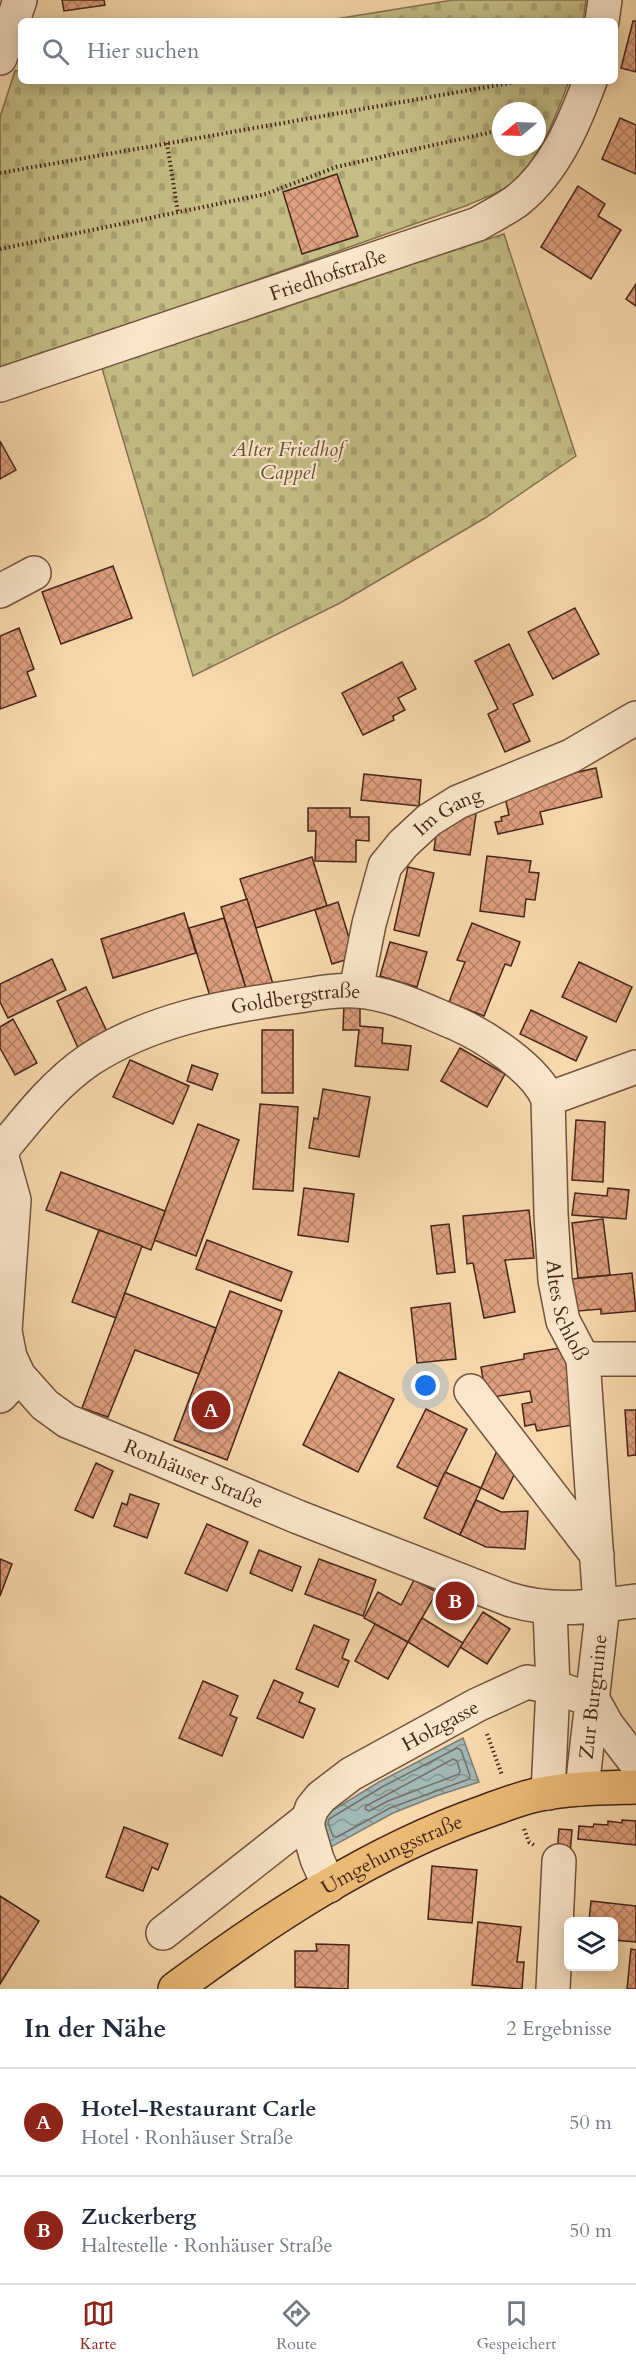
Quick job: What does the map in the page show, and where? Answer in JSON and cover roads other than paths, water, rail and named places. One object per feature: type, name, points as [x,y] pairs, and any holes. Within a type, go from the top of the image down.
[{"type":"main road","name":"Umgehungsstraße","points":[[175,1989],[257,1931],[329,1886],[426,1834],[548,1793],[636,1787]]},
{"type":"street","points":[[0,58],[20,0]]},
{"type":"street","points":[[602,18],[605,0]]},
{"type":"street","name":"Friedhofstraße","points":[[0,384],[478,224],[518,200],[543,175],[572,128],[589,84]]},
{"type":"street","points":[[0,591],[34,573]]},
{"type":"street","name":"Im Gang","points":[[356,990],[369,924],[385,866],[403,844],[429,820],[458,802],[571,756],[636,718]]},
{"type":"street","name":"Goldbergstraße","points":[[0,1150],[53,1089],[90,1060],[126,1040],[170,1021],[244,1004],[356,990],[397,999],[468,1029],[528,1070],[543,1087],[548,1099]]},
{"type":"street","points":[[548,1099],[636,1067]]},
{"type":"street","points":[[601,1078],[636,1091]]},
{"type":"street","name":"Altes Schloß","points":[[548,1099],[555,1280],[563,1321],[583,1359],[602,1605]]},
{"type":"street","name":"Ronhäuser Straße","points":[[0,1150],[14,1200],[5,1331],[10,1356],[9,1386],[45,1405],[67,1421],[298,1517],[507,1599],[550,1609],[602,1605]]},
{"type":"street","points":[[583,1359],[636,1359]]},
{"type":"street","points":[[471,1390],[597,1555]]},
{"type":"street","points":[[602,1605],[636,1601]]},
{"type":"street","name":"Zur Burgruine","points":[[582,1789],[602,1605]]},
{"type":"street","name":"Zur Burgruine","points":[[548,1793],[553,1687],[550,1609]]},
{"type":"street","name":"Holzgasse","points":[[163,1933],[310,1814],[321,1797],[351,1774],[477,1705],[527,1682],[553,1687],[593,1700]]},
{"type":"street","points":[[593,1700],[607,1725],[636,1763]]},
{"type":"street","points":[[310,1814],[308,1828],[317,1859],[329,1886]]},
{"type":"street","points":[[553,1989],[558,1861]]},
{"type":"water","points":[[463,1738],[479,1782],[393,1813],[331,1847],[320,1818],[379,1782]]},
{"type":"place","name":"Hotel-Restaurant Carle","points":[[211,1410]]},
{"type":"place","name":"Zuckerberg","points":[[455,1601]]},
{"type":"park label","name":"Alter Friedhof Cappel","points":[[288,460]]}]
